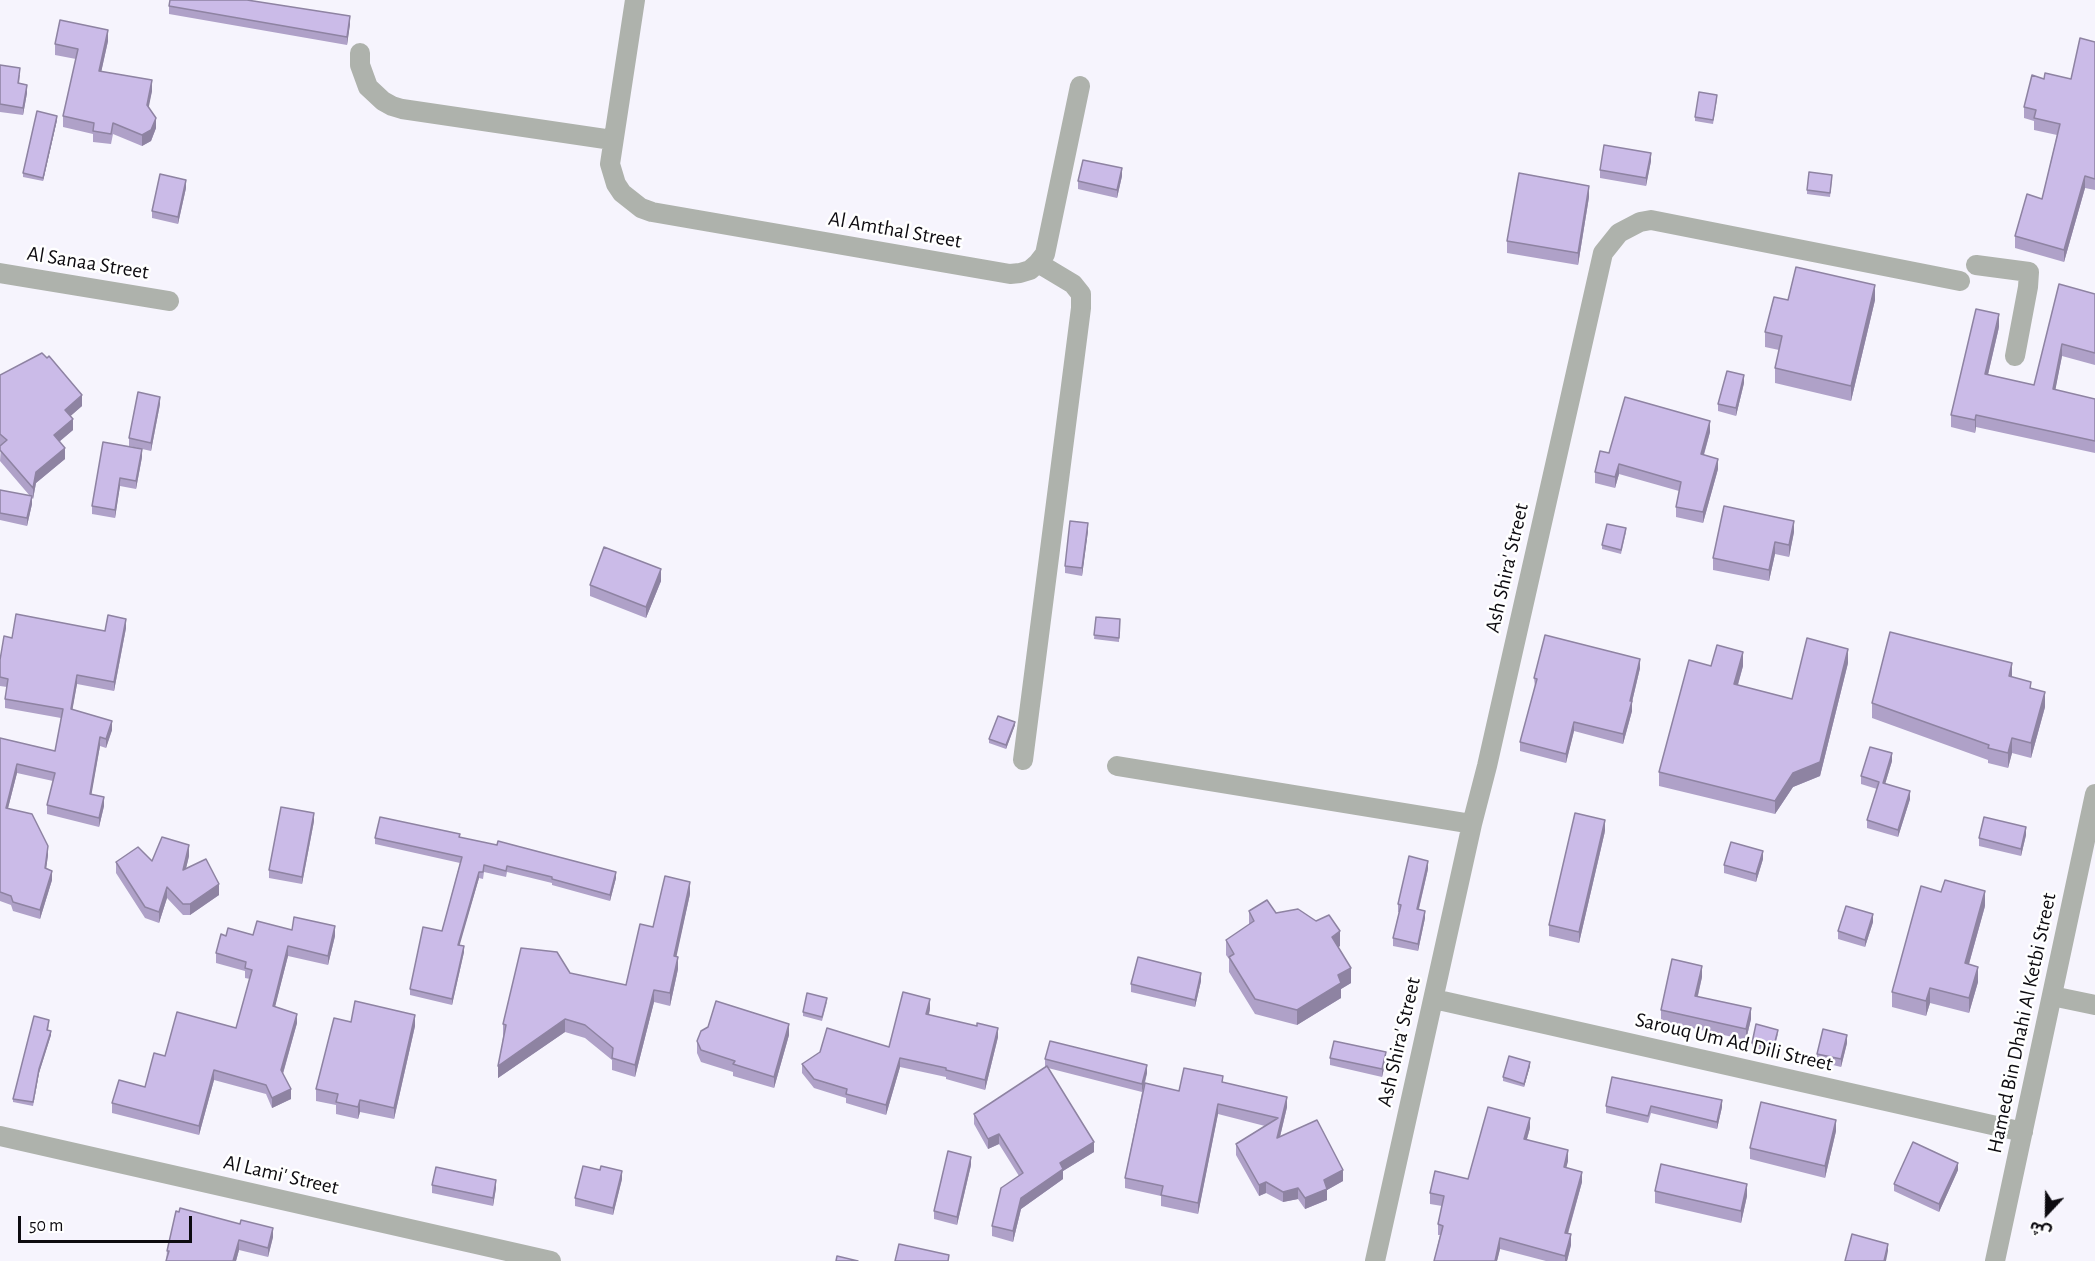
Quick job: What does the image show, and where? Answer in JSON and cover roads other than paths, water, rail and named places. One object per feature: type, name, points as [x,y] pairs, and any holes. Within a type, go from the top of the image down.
[{"type":"street","name":"Al Amthal Street","points":[[634,0],[610,164],[616,184],[630,201],[652,212],[1010,274],[1030,270],[1038,263]]},
{"type":"street","points":[[360,53],[360,65],[368,87],[392,106],[612,140]]},
{"type":"street","points":[[1023,760],[1081,308],[1081,294],[1073,284],[1038,263],[1045,254],[1048,243],[1080,86]]},
{"type":"street","name":"Ash Shira' Street","points":[[1375,1261],[1600,266],[1603,254],[1610,242],[1629,226],[1640,222],[1663,221],[1960,281]]},
{"type":"street","points":[[1976,265],[2029,272],[2015,356]]},
{"type":"street","name":"Al Sanaa Street","points":[[0,273],[169,301]]},
{"type":"street","points":[[1117,766],[1472,824]]},
{"type":"street","name":"Hamed Bin Dhahi Al Ketbi Street","points":[[1995,1261],[2095,794]]},
{"type":"street","points":[[2052,996],[2095,1005]]},
{"type":"street","name":"Sarouq Um Ad Dili Street","points":[[1434,999],[2023,1132]]},
{"type":"street","name":"Al Lami' Street","points":[[0,1136],[548,1261]]}]
